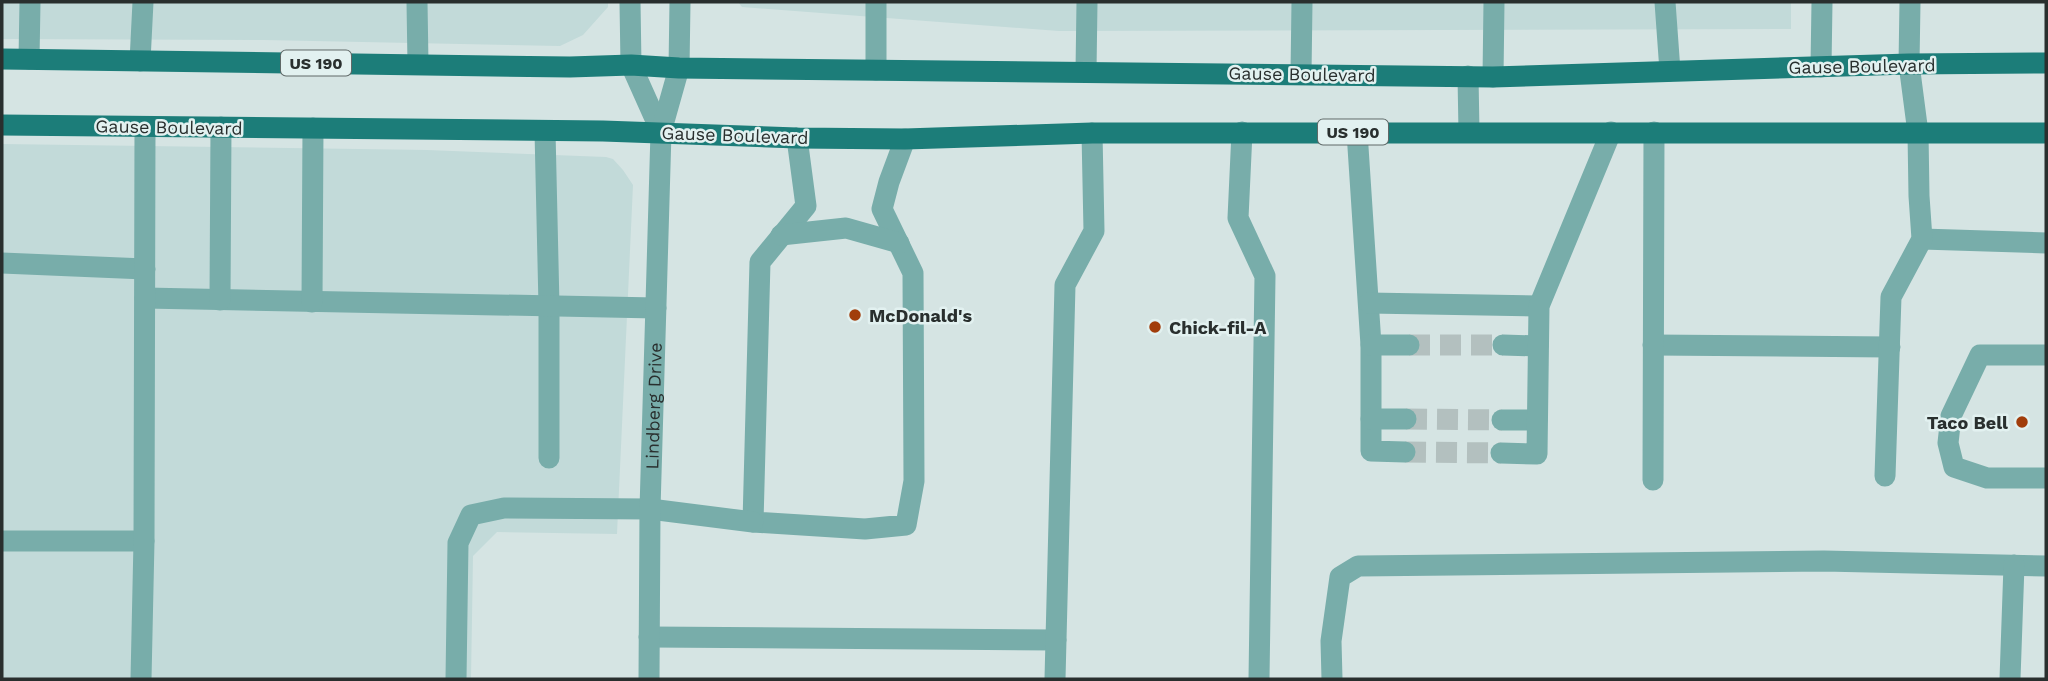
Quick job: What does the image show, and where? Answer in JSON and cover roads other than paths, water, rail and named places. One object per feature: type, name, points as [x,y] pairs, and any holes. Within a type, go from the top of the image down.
[{"type":"main road","name":"Gause Boulevard","points":[[2,59],[1493,77],[2046,63]]},
{"type":"main road","name":"Gause Boulevard","points":[[2,125],[661,132],[905,139],[1092,133],[1242,132],[2046,133]]},
{"type":"street","points":[[29,59],[30,2]]},
{"type":"street","points":[[140,61],[143,2]]},
{"type":"street","points":[[417,2],[418,64]]},
{"type":"street","points":[[630,2],[631,65],[661,132]]},
{"type":"street","points":[[661,132],[679,68],[680,2]]},
{"type":"street","points":[[876,2],[876,70]]},
{"type":"street","points":[[1086,71],[1087,2]]},
{"type":"street","points":[[1301,74],[1302,2]]},
{"type":"street","points":[[1493,77],[1494,2]]},
{"type":"street","points":[[1665,2],[1670,71]]},
{"type":"street","points":[[1821,67],[1822,2]]},
{"type":"street","points":[[1885,476],[1891,297],[1922,239],[1918,133],[1909,65],[1910,2]]},
{"type":"street","points":[[1468,76],[1469,132]]},
{"type":"street","points":[[141,679],[145,127]]},
{"type":"street","points":[[220,300],[221,127]]},
{"type":"street","points":[[312,302],[313,128]]},
{"type":"street","points":[[545,131],[550,306],[549,458]]},
{"type":"street","name":"Lindberg Drive","points":[[649,679],[650,509],[661,132]]},
{"type":"street","points":[[1242,132],[1238,218],[1265,276],[1259,679]]},
{"type":"street","points":[[1357,132],[1371,345],[1371,451],[1405,452]]},
{"type":"street","points":[[1502,453],[1537,454],[1539,306],[1611,132]]},
{"type":"street","points":[[1653,480],[1654,132]]},
{"type":"street","points":[[1055,679],[1065,285],[1094,231],[1092,133]]},
{"type":"street","points":[[753,522],[760,261],[806,206],[797,138]]},
{"type":"street","points":[[456,679],[458,543],[471,515],[504,508],[650,509],[753,522],[865,528],[906,526],[914,481],[913,273],[882,209],[888,182],[905,139]]},
{"type":"street","points":[[781,235],[846,228],[899,243]]},
{"type":"street","points":[[1922,239],[2046,243]]},
{"type":"street","points":[[2,263],[145,269]]},
{"type":"street","points":[[145,298],[656,308]]},
{"type":"street","points":[[1369,303],[1539,306]]},
{"type":"street","points":[[1371,345],[1409,345]]},
{"type":"street","points":[[1503,345],[1538,346]]},
{"type":"street","points":[[1653,345],[1889,347]]},
{"type":"street","points":[[2046,355],[1980,355],[1951,416],[1948,443],[1954,467],[1987,478],[2046,478]]},
{"type":"street","points":[[1371,419],[1406,419]]},
{"type":"street","points":[[1502,420],[1537,420]]},
{"type":"street","points":[[2,541],[144,541]]},
{"type":"street","points":[[1332,679],[1331,641],[1340,577],[1357,566],[1824,561],[2046,566]]},
{"type":"street","points":[[2010,679],[2014,565]]},
{"type":"street","points":[[649,636],[1056,640]]},
{"type":"tunnel","points":[[1409,345],[1503,345]]},
{"type":"tunnel","points":[[1406,419],[1502,420]]},
{"type":"tunnel","points":[[1405,452],[1501,453]]},
{"type":"place","name":"McDonald's","points":[[855,315]]},
{"type":"place","name":"Chick-fil-A","points":[[1155,327]]},
{"type":"place","name":"Taco Bell","points":[[2022,422]]}]
